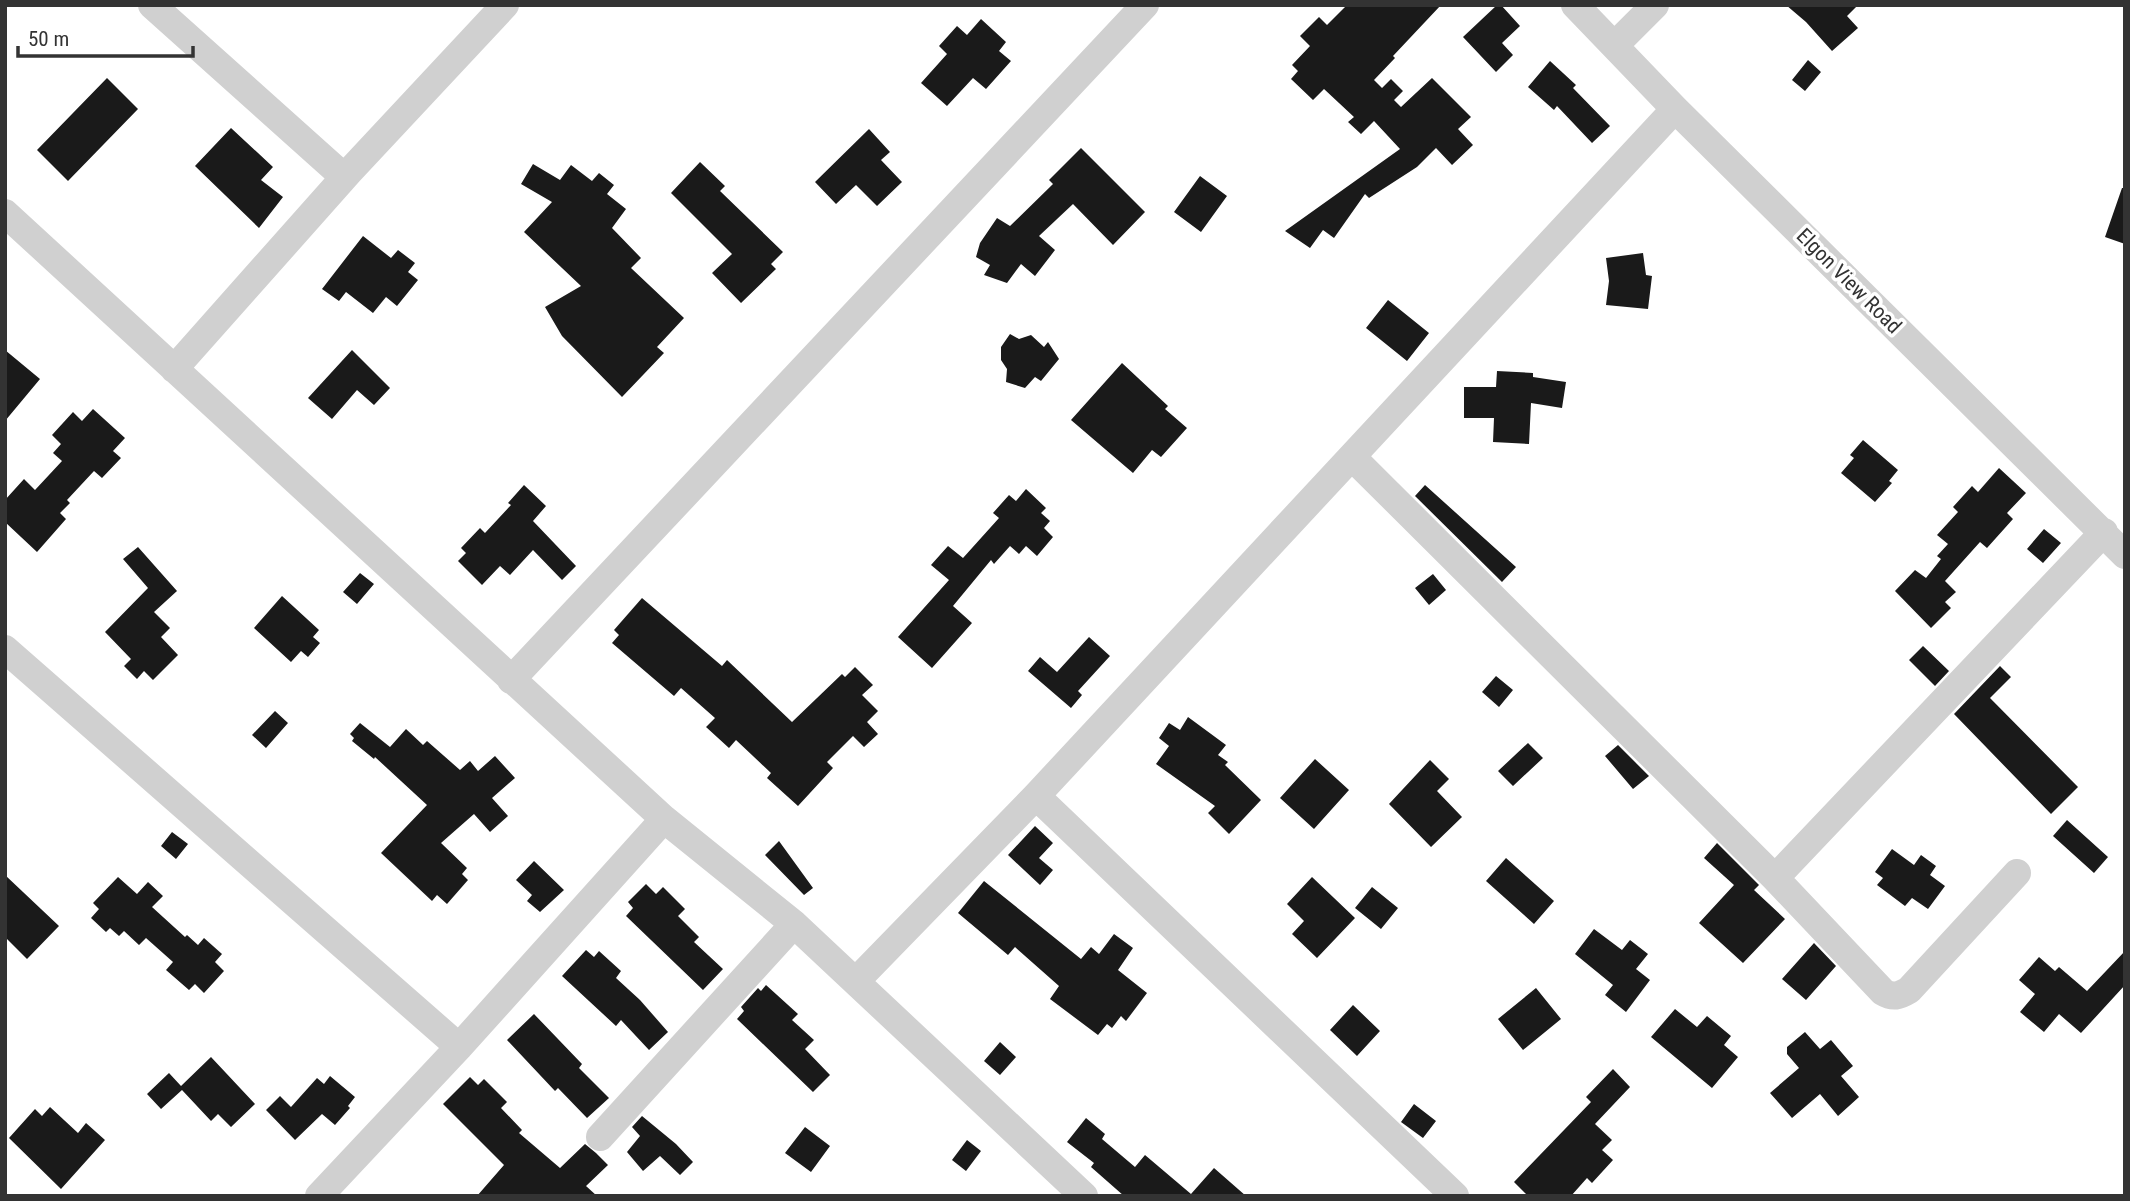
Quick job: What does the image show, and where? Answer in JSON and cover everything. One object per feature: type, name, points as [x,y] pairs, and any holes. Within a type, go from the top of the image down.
[{"type":"street","points":[[152,5],[344,177]]},
{"type":"street","points":[[174,369],[344,177],[505,5]]},
{"type":"street","points":[[511,680],[1145,5]]},
{"type":"street","name":"Elgon View Road","points":[[1575,5],[1675,109],[2125,555]]},
{"type":"street","points":[[1615,45],[1655,5]]},
{"type":"street","points":[[856,981],[1036,796],[1675,109]]},
{"type":"street","points":[[5,213],[664,819],[794,924],[1084,1196]]},
{"type":"street","points":[[1352,457],[1775,878],[1883,992],[1890,996],[1899,996],[1909,990],[2017,873]]},
{"type":"street","points":[[1775,878],[2104,532]]},
{"type":"street","points":[[5,649],[459,1047]]},
{"type":"street","points":[[1036,796],[1455,1196]]},
{"type":"street","points":[[319,1196],[459,1047],[664,819]]},
{"type":"street","points":[[600,1136],[794,924]]},
{"type":"building","points":[[1347,5],[1441,5],[1374,80],[1382,88],[1391,79],[1403,91],[1394,100],[1401,107],[1432,78],[1471,117],[1458,129],[1473,145],[1452,165],[1436,148],[1417,167],[1369,198],[1365,194],[1334,238],[1323,230],[1310,248],[1285,231],[1400,149],[1374,121],[1361,134],[1348,122],[1354,117],[1324,89],[1313,100],[1291,79],[1298,71],[1292,65],[1310,46],[1300,36],[1319,17],[1327,25]]},
{"type":"building","points":[[1497,5],[1501,5],[1520,26],[1502,43],[1513,55],[1496,72],[1463,37]]},
{"type":"building","points":[[1786,5],[1858,5],[1847,16],[1858,28],[1832,51],[1806,22]]},
{"type":"building","points":[[981,19],[1006,42],[999,51],[1011,61],[986,89],[973,78],[947,106],[921,83],[947,54],[939,46],[957,26],[967,35]]},
{"type":"building","points":[[1808,60],[1821,72],[1805,91],[1792,80]]},
{"type":"building","points":[[1550,61],[1576,85],[1573,88],[1610,126],[1592,143],[1557,106],[1554,110],[1528,87]]},
{"type":"building","points":[[107,78],[138,109],[68,181],[37,150]]},
{"type":"building","points":[[231,128],[273,167],[261,180],[283,197],[259,228],[195,166]]},
{"type":"building","points":[[869,129],[890,152],[881,160],[902,182],[877,206],[856,185],[836,204],[815,182]]},
{"type":"building","points":[[1081,148],[1145,212],[1113,245],[1073,204],[1039,236],[1055,250],[1035,276],[1021,264],[1007,283],[984,275],[990,265],[976,257],[980,243],[997,218],[1010,226],[1053,184],[1049,180]]},
{"type":"building","points":[[700,162],[725,186],[720,191],[783,252],[771,264],[776,269],[741,303],[712,273],[732,254],[671,193]]},
{"type":"building","points":[[533,164],[560,180],[571,165],[592,181],[599,173],[614,185],[607,194],[626,209],[612,228],[641,258],[631,268],[684,318],[657,347],[664,353],[622,397],[562,336],[545,307],[581,286],[524,232],[552,202],[521,184]]},
{"type":"building","points":[[1200,176],[1227,196],[1201,232],[1174,212]]},
{"type":"building","points":[[2122,188],[2125,188],[2125,244],[2105,237]]},
{"type":"building","points":[[363,236],[391,258],[398,250],[415,263],[408,272],[418,280],[397,306],[386,297],[373,313],[346,292],[339,301],[322,289]]},
{"type":"building","points":[[1643,253],[1646,275],[1652,276],[1648,309],[1606,305],[1609,281],[1606,258]]},
{"type":"building","points":[[1388,300],[1429,333],[1407,361],[1366,328]]},
{"type":"building","points":[[1010,334],[1019,339],[1031,335],[1044,347],[1048,342],[1059,359],[1041,381],[1035,377],[1025,388],[1006,382],[1007,369],[1001,360],[1001,347]]},
{"type":"building","points":[[5,350],[40,379],[5,421]]},
{"type":"building","points":[[352,350],[390,388],[374,405],[357,390],[332,419],[308,398]]},
{"type":"building","points":[[1122,363],[1168,406],[1165,409],[1187,428],[1161,457],[1152,450],[1133,473],[1071,420]]},
{"type":"building","points":[[1497,371],[1533,373],[1533,377],[1566,382],[1562,408],[1531,403],[1529,444],[1493,442],[1494,418],[1464,418],[1464,387],[1496,387]]},
{"type":"building","points":[[93,409],[125,438],[113,451],[121,458],[102,478],[94,471],[67,500],[70,503],[60,513],[66,519],[37,552],[5,522],[5,500],[24,479],[35,490],[62,461],[53,453],[61,444],[52,435],[73,412],[82,421]]},
{"type":"building","points":[[1863,440],[1898,470],[1889,481],[1892,483],[1875,502],[1841,473],[1854,458],[1850,455]]},
{"type":"building","points":[[1999,468],[2026,493],[2007,513],[2013,519],[1987,548],[1980,542],[1945,581],[1956,592],[1945,602],[1951,608],[1931,628],[1895,591],[1915,570],[1926,578],[1941,559],[1937,556],[1948,544],[1937,535],[1958,512],[1953,507],[1972,486],[1978,492]]},
{"type":"building","points":[[524,485],[546,506],[533,521],[576,566],[562,580],[533,550],[510,575],[500,566],[482,585],[458,561],[466,553],[461,548],[480,528],[485,533],[511,505],[508,503]]},
{"type":"building","points":[[1425,485],[1516,567],[1502,582],[1415,496]]},
{"type":"building","points":[[1026,489],[1046,508],[1041,513],[1050,521],[1044,528],[1053,537],[1037,556],[1026,546],[1019,554],[1010,546],[994,564],[991,560],[953,606],[972,623],[932,668],[898,637],[949,580],[931,565],[948,546],[963,558],[999,518],[993,513],[1009,495],[1016,501]]},
{"type":"building","points":[[2044,529],[2061,543],[2043,563],[2027,549]]},
{"type":"building","points":[[138,547],[177,591],[154,612],[170,628],[161,637],[178,655],[153,680],[144,671],[137,679],[124,666],[131,659],[105,632],[148,588],[123,559]]},
{"type":"building","points":[[360,573],[374,584],[357,604],[343,592]]},
{"type":"building","points":[[1433,574],[1446,590],[1429,605],[1415,588]]},
{"type":"building","points":[[282,596],[319,630],[313,637],[320,643],[308,657],[301,651],[291,662],[254,628]]},
{"type":"building","points":[[642,598],[722,666],[727,660],[792,722],[842,674],[845,677],[855,667],[873,685],[862,695],[878,711],[867,722],[878,734],[864,747],[853,736],[827,762],[833,768],[798,806],[767,778],[771,773],[736,740],[729,748],[706,727],[715,718],[681,688],[674,696],[612,643],[619,635],[614,630]]},
{"type":"building","points":[[1089,637],[1110,656],[1078,691],[1082,695],[1071,708],[1028,671],[1040,657],[1057,672]]},
{"type":"building","points":[[1923,646],[1949,671],[1935,686],[1909,660]]},
{"type":"building","points":[[2000,666],[2011,677],[1990,698],[2078,787],[2051,814],[1954,714]]},
{"type":"building","points":[[1496,676],[1513,690],[1499,707],[1482,692]]},
{"type":"building","points":[[275,711],[288,723],[266,748],[252,735]]},
{"type":"building","points":[[1188,717],[1226,745],[1218,755],[1228,762],[1225,765],[1261,800],[1229,834],[1208,813],[1215,806],[1156,764],[1169,746],[1159,738],[1169,723],[1180,730]]},
{"type":"building","points":[[360,723],[390,747],[406,729],[423,745],[427,741],[460,770],[470,761],[478,771],[495,756],[515,778],[492,798],[508,816],[490,832],[474,814],[441,843],[467,868],[462,874],[468,880],[447,904],[437,895],[432,901],[381,853],[427,805],[375,757],[374,759],[352,741],[354,738],[350,734]]},
{"type":"building","points":[[1528,743],[1543,758],[1513,786],[1498,771]]},
{"type":"building","points":[[1618,745],[1649,776],[1633,789],[1605,756]]},
{"type":"building","points":[[1315,759],[1349,790],[1314,829],[1280,798]]},
{"type":"building","points":[[1430,760],[1449,779],[1437,791],[1462,817],[1431,847],[1389,804]]},
{"type":"building","points":[[2067,820],[2108,857],[2094,873],[2053,836]]},
{"type":"building","points":[[1035,826],[1053,843],[1039,858],[1053,870],[1040,885],[1008,855]]},
{"type":"building","points":[[172,832],[188,844],[176,859],[161,846]]},
{"type":"building","points":[[779,841],[813,888],[804,895],[765,855]]},
{"type":"building","points":[[1717,843],[1759,885],[1754,890],[1785,919],[1743,963],[1699,923],[1734,885],[1704,858]]},
{"type":"building","points":[[1892,849],[1914,865],[1921,855],[1936,866],[1930,875],[1945,886],[1928,909],[1912,898],[1905,906],[1877,885],[1883,878],[1875,872]]},
{"type":"building","points":[[1506,858],[1554,901],[1534,924],[1486,881]]},
{"type":"building","points":[[534,861],[564,890],[540,912],[527,901],[532,895],[516,880]]},
{"type":"building","points":[[5,875],[59,926],[27,959],[5,937]]},
{"type":"building","points":[[118,877],[137,894],[148,882],[163,896],[152,907],[185,937],[187,935],[198,945],[204,938],[222,954],[215,962],[224,971],[204,993],[195,984],[189,990],[166,970],[173,962],[146,938],[139,945],[124,931],[119,936],[110,928],[106,932],[91,918],[99,909],[93,903]]},
{"type":"building","points":[[1312,877],[1355,918],[1317,958],[1292,934],[1304,921],[1287,904]]},
{"type":"building","points":[[984,881],[1081,959],[1091,947],[1099,954],[1114,934],[1133,948],[1118,970],[1147,993],[1126,1021],[1121,1016],[1112,1028],[1107,1024],[1098,1035],[1050,999],[1059,986],[1015,947],[1008,955],[958,913]]},
{"type":"building","points":[[646,884],[656,894],[663,887],[685,909],[678,916],[699,937],[694,942],[723,969],[703,990],[626,916],[633,908],[628,902]]},
{"type":"building","points":[[1372,887],[1398,908],[1381,929],[1355,908]]},
{"type":"building","points":[[1594,929],[1622,950],[1630,940],[1648,954],[1636,969],[1650,980],[1626,1012],[1605,995],[1613,985],[1575,954]]},
{"type":"building","points":[[1814,943],[1836,966],[1806,1000],[1782,979]]},
{"type":"building","points":[[586,950],[594,957],[599,951],[621,971],[616,978],[668,1032],[649,1050],[621,1020],[616,1026],[562,976]]},
{"type":"building","points":[[2125,951],[2125,985],[2081,1033],[2059,1014],[2044,1032],[2020,1012],[2035,994],[2019,980],[2039,957],[2055,971],[2059,967],[2087,991]]},
{"type":"building","points":[[766,985],[798,1014],[792,1020],[814,1040],[805,1049],[830,1075],[813,1092],[737,1019],[744,1011],[741,1007],[758,988],[761,991]]},
{"type":"building","points":[[1536,988],[1561,1019],[1523,1050],[1498,1019]]},
{"type":"building","points":[[1353,1005],[1380,1031],[1357,1056],[1330,1030]]},
{"type":"building","points":[[1675,1009],[1697,1027],[1707,1016],[1731,1036],[1724,1045],[1738,1057],[1712,1088],[1651,1037]]},
{"type":"building","points":[[534,1014],[582,1064],[579,1068],[609,1098],[587,1118],[558,1088],[555,1091],[507,1040]]},
{"type":"building","points":[[1805,1032],[1820,1049],[1831,1040],[1853,1066],[1841,1076],[1859,1097],[1838,1116],[1820,1094],[1792,1118],[1770,1093],[1799,1068],[1787,1054],[1787,1047]]},
{"type":"building","points":[[1000,1042],[1016,1057],[1000,1075],[984,1061]]},
{"type":"building","points":[[211,1057],[255,1104],[231,1127],[218,1114],[211,1121],[182,1090],[161,1109],[147,1094],[169,1073],[181,1086]]},
{"type":"building","points":[[1613,1069],[1630,1087],[1595,1124],[1612,1140],[1602,1150],[1613,1160],[1592,1183],[1587,1178],[1571,1196],[1528,1196],[1514,1182],[1591,1102],[1586,1097]]},
{"type":"building","points":[[330,1076],[355,1097],[348,1106],[350,1108],[335,1125],[322,1114],[295,1140],[266,1110],[280,1096],[291,1107],[317,1078],[324,1084]]},
{"type":"building","points":[[470,1077],[478,1085],[484,1079],[507,1102],[501,1108],[522,1130],[519,1133],[560,1168],[585,1144],[596,1153],[608,1165],[586,1186],[597,1196],[477,1196],[504,1165],[443,1104]]},
{"type":"building","points":[[1414,1104],[1436,1121],[1423,1138],[1401,1122]]},
{"type":"building","points":[[50,1107],[78,1133],[86,1123],[105,1140],[61,1189],[9,1138],[35,1109],[42,1116]]},
{"type":"building","points":[[642,1116],[693,1162],[680,1175],[660,1156],[643,1171],[627,1152],[640,1136],[632,1127]]},
{"type":"building","points":[[1086,1118],[1105,1134],[1102,1139],[1135,1167],[1145,1155],[1191,1194],[1214,1168],[1246,1196],[1124,1196],[1091,1167],[1094,1163],[1067,1142]]},
{"type":"building","points":[[805,1127],[830,1146],[811,1172],[785,1153]]},
{"type":"building","points":[[967,1140],[981,1151],[966,1171],[952,1160]]}]
